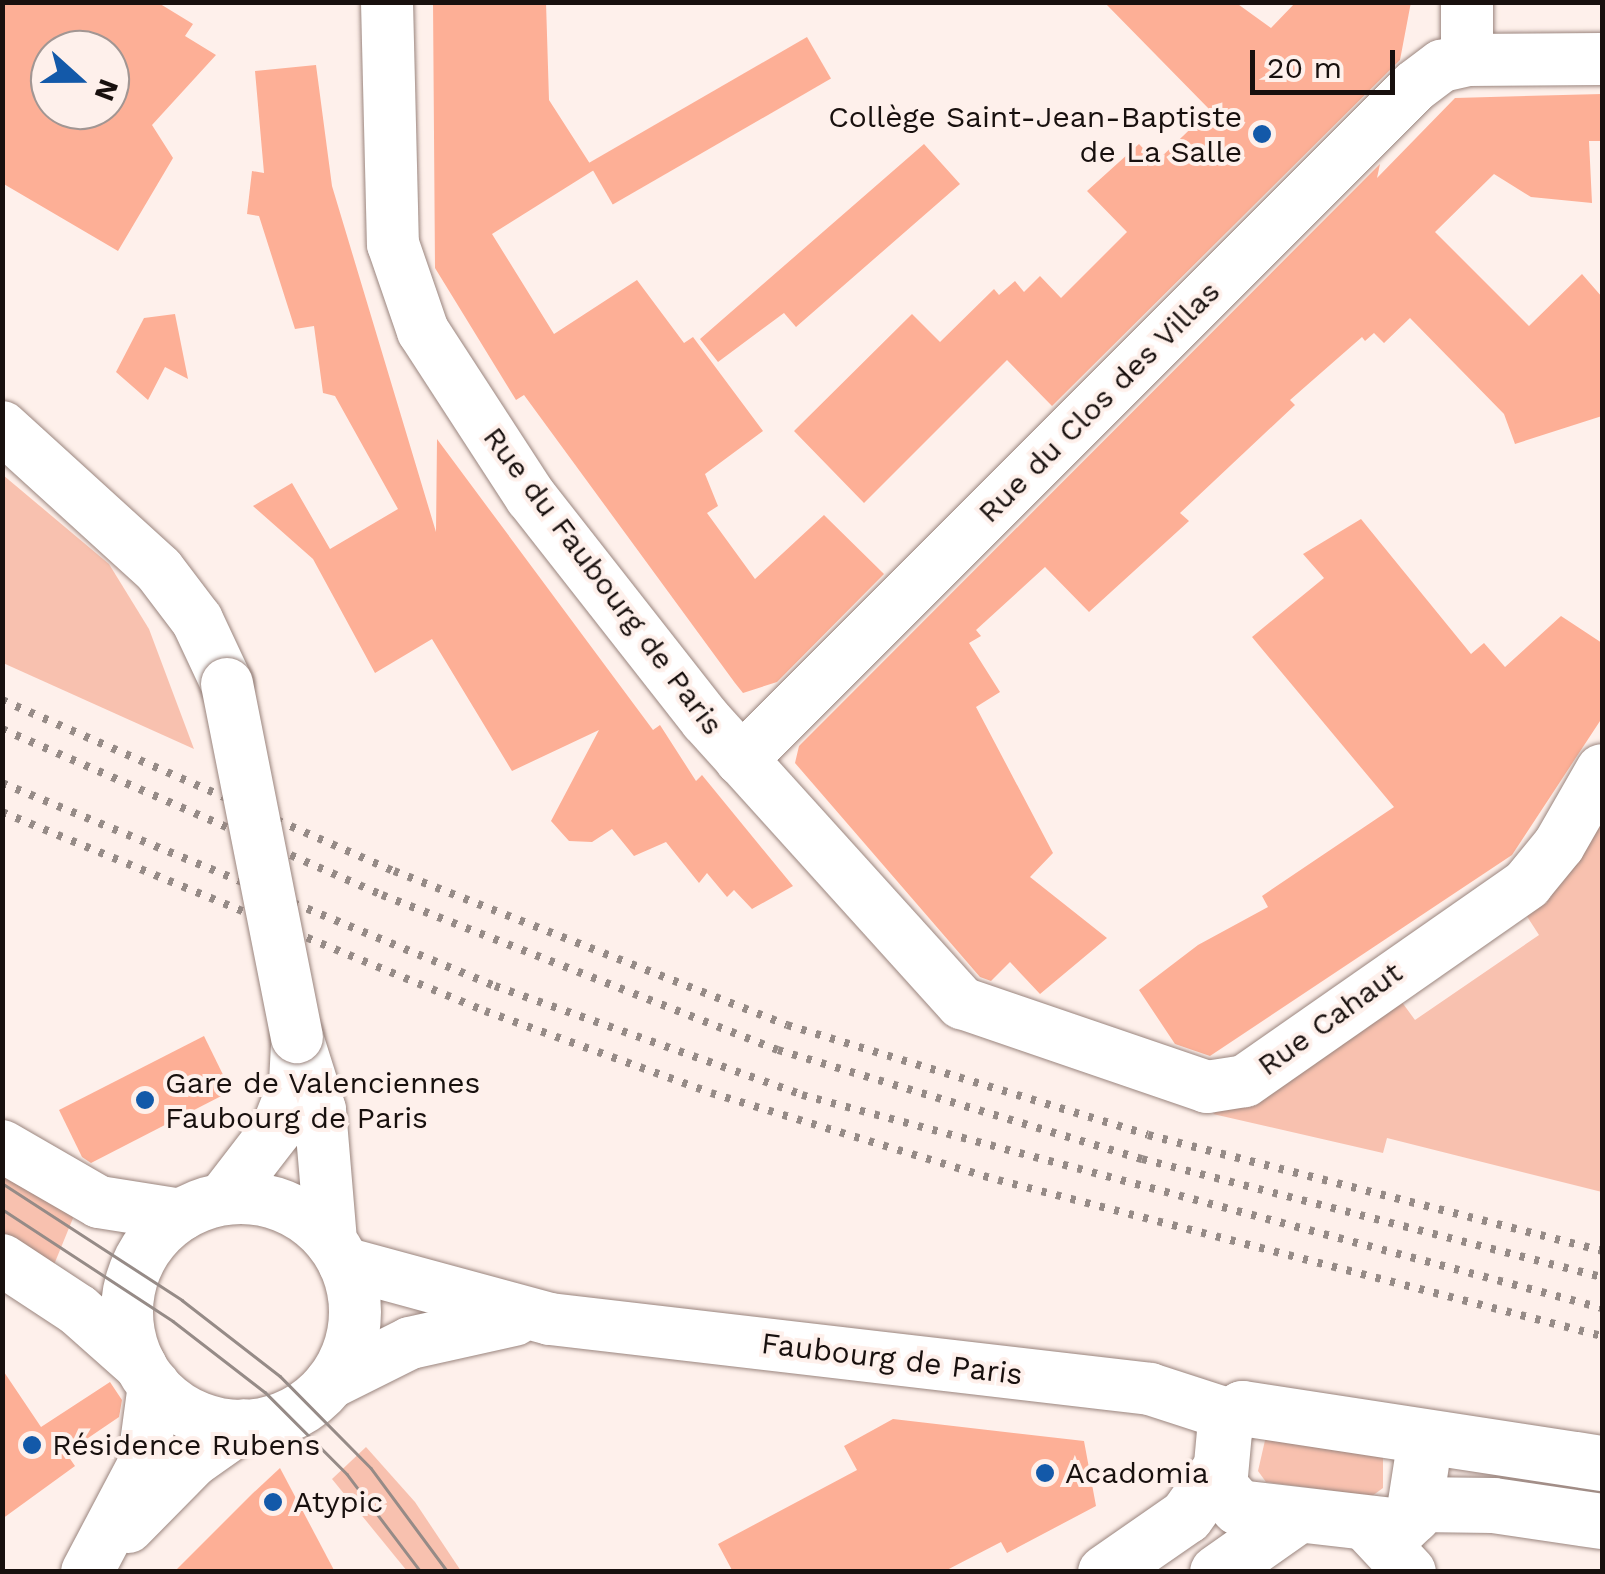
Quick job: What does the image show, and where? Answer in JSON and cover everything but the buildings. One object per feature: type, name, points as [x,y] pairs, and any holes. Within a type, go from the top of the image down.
[{"type":"main road","points":[[1419,1438],[1415,1504],[1406,1524],[1298,1515],[1232,1504],[1222,1494],[1220,1468],[1230,1415],[1251,1409],[1419,1438],[1602,1463]]},
{"type":"main road","points":[[1105,1572],[1186,1516],[1220,1468]]},
{"type":"main road","points":[[1415,1504],[1494,1505],[1602,1521]]},
{"type":"main road","points":[[1217,1572],[1298,1515]]},
{"type":"street","name":"Rue du Faubourg de Paris","points":[[388,2],[390,217],[409,304],[531,496],[740,760],[936,982]]},
{"type":"street","points":[[1467,2],[1467,60]]},
{"type":"street","name":"Rue du Clos des Villas","points":[[740,760],[1414,86],[1442,66],[1467,60],[1602,59]]},
{"type":"street","points":[[2,427],[159,570],[196,620],[227,684],[297,1037],[320,1110],[337,1253],[354,1325],[330,1383],[289,1415],[244,1426],[193,1461],[93,1564]]},
{"type":"street","name":"Rue Cahaut","points":[[936,982],[979,1010],[1207,1086],[1245,1080],[1526,884],[1559,845],[1602,770]]},
{"type":"street","points":[[93,1564],[147,1452],[148,1376],[129,1330],[129,1292],[148,1246],[202,1207],[267,1146],[285,1113],[298,1066],[297,1037]]},
{"type":"street","points":[[2,1146],[99,1202],[202,1207],[250,1198],[288,1208],[337,1253]]},
{"type":"street","name":"Faubourg de Paris","points":[[337,1253],[550,1318],[1150,1389],[1230,1415]]},
{"type":"street","points":[[2,1260],[78,1310],[198,1418],[244,1426]]},
{"type":"street","name":"Faubourg de Paris","points":[[330,1383],[453,1329],[550,1318]]},
{"type":"street","points":[[1364,1523],[1410,1572]]},
{"type":"shaded area","points":[[3,475],[109,564],[149,629],[194,749],[3,663]]},
{"type":"shaded area","points":[[1602,802],[1602,1192],[1387,1138],[1383,1153],[1213,1114],[1393,990],[1415,1020],[1539,935],[1519,904]]},
{"type":"shaded area","points":[[3,1164],[78,1206],[51,1272],[3,1243]]},
{"type":"shaded area","points":[[1266,1436],[1383,1454],[1383,1488],[1372,1496],[1266,1482],[1258,1471]]},
{"type":"shaded area","points":[[366,1447],[415,1502],[461,1571],[407,1571],[332,1479]]},
{"type":"tram line","points":[[2,1183],[182,1300],[280,1376],[371,1468],[448,1572]]},
{"type":"tram line","points":[[2,1209],[173,1321],[265,1392],[347,1474],[421,1572]]},
{"type":"railway","points":[[2,700],[394,871],[787,1025],[1148,1135],[1602,1251]]},
{"type":"railway","points":[[2,729],[382,895],[778,1050],[1142,1159],[1602,1277]]},
{"type":"railway","points":[[2,783],[495,986],[802,1095],[1602,1308]]},
{"type":"railway","points":[[2,812],[485,1011],[711,1093],[998,1180],[1602,1336]]},
{"type":"place","name":"Collège Saint-Jean-Baptiste de La Salle","points":[[1262,134]]},
{"type":"place","name":"Gare de Valenciennes Faubourg de Paris","points":[[145,1100]]},
{"type":"place","name":"Résidence Rubens","points":[[32,1445]]},
{"type":"place","name":"Acadomia","points":[[1045,1473]]},
{"type":"place","name":"Atypic","points":[[273,1502]]}]
